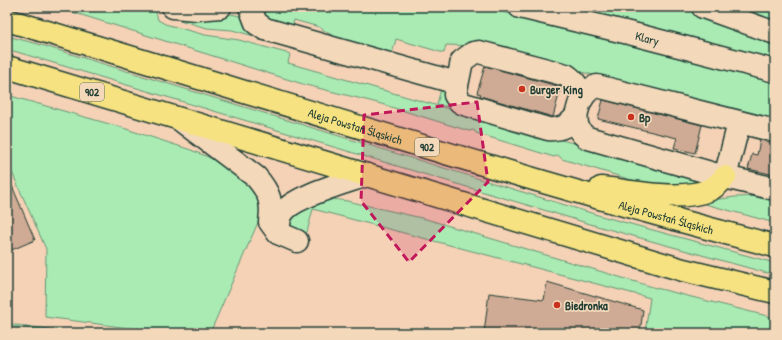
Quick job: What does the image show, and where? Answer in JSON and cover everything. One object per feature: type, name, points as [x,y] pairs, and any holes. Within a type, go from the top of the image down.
[{"type":"main road","name":"Aleja Powstań Śląskich","points":[[7,20],[669,219],[775,246]]},
{"type":"main road","name":"902","points":[[7,67],[683,270],[775,292]]},
{"type":"main road","points":[[547,183],[664,195],[689,195],[710,190],[719,185],[725,177]]},
{"type":"street","points":[[173,7],[197,9],[220,7]]},
{"type":"street","points":[[250,7],[256,23],[265,29],[457,83]]},
{"type":"street","name":"Klary","points":[[520,7],[633,34],[775,71]]},
{"type":"street","points":[[702,7],[775,33]]},
{"type":"street","points":[[775,131],[597,86],[589,89],[579,107],[565,127],[557,129],[541,127],[464,104],[459,101],[455,95],[462,61],[473,53],[479,52],[566,75],[576,83],[580,89],[579,107],[578,125],[581,133],[588,138],[725,177],[775,189]]},
{"type":"street","points":[[177,118],[256,177],[265,187],[271,200],[272,213],[281,230],[281,214],[291,204],[307,196],[367,174]]},
{"type":"street","points":[[725,177],[739,122]]},
{"type":"highlighted area","points":[[477,102],[488,182],[409,262],[361,201],[364,115]]},
{"type":"green space","points":[[56,7],[139,7],[156,12],[158,20],[165,24],[205,35],[239,40],[290,54],[288,63],[540,135],[582,145],[705,180],[698,185],[645,184],[562,159],[558,155],[554,157],[476,133],[474,130],[469,131],[378,103],[306,85]]},
{"type":"green space","points":[[264,7],[481,7],[623,41],[775,81],[775,121],[479,46],[446,45],[444,53],[396,39],[392,54],[333,36],[319,27],[294,20],[292,28],[266,19],[262,12]]},
{"type":"green space","points":[[558,7],[692,7],[699,12],[775,39],[775,63]]},
{"type":"green space","points":[[718,7],[775,7],[775,28]]},
{"type":"green space","points":[[231,14],[243,18],[258,37],[232,30],[207,28],[169,17],[217,17]]},
{"type":"green space","points":[[7,36],[38,44],[601,216],[771,262],[774,265],[772,272],[767,273],[597,226],[7,49]]},
{"type":"green space","points":[[441,89],[447,92],[467,112],[437,104]]},
{"type":"green space","points":[[7,95],[120,127],[191,150],[237,169],[256,190],[260,207],[259,220],[210,333],[167,333],[45,317],[46,249],[7,161]]},
{"type":"green space","points":[[762,196],[775,198],[775,223],[698,202],[735,197]]},
{"type":"green space","points":[[325,198],[347,201],[426,219],[656,288],[775,318],[775,333],[645,333],[650,298],[313,209],[307,232],[304,234],[289,226],[301,207]]},
{"type":"green space","points":[[7,324],[84,333],[69,333],[7,326]]},
{"type":"building","name":"Burger King","points":[[485,66],[561,87],[553,117],[480,96],[481,94],[477,93]]},
{"type":"building","points":[[603,100],[702,125],[695,153],[674,148],[677,138],[598,119]]},
{"type":"building","points":[[760,140],[775,143],[775,175],[748,169],[752,154],[757,155]]},
{"type":"building","points":[[7,174],[35,240],[7,252]]},
{"type":"building","name":"Biedronka","points":[[547,282],[643,310],[640,333],[484,333],[489,293],[544,300]]},
{"type":"tram line","points":[[7,330],[32,333]]},
{"type":"place","name":"Burger King","points":[[522,89]]},
{"type":"place","name":"Bp","points":[[631,117]]},
{"type":"place","name":"Biedronka","points":[[557,305]]}]
